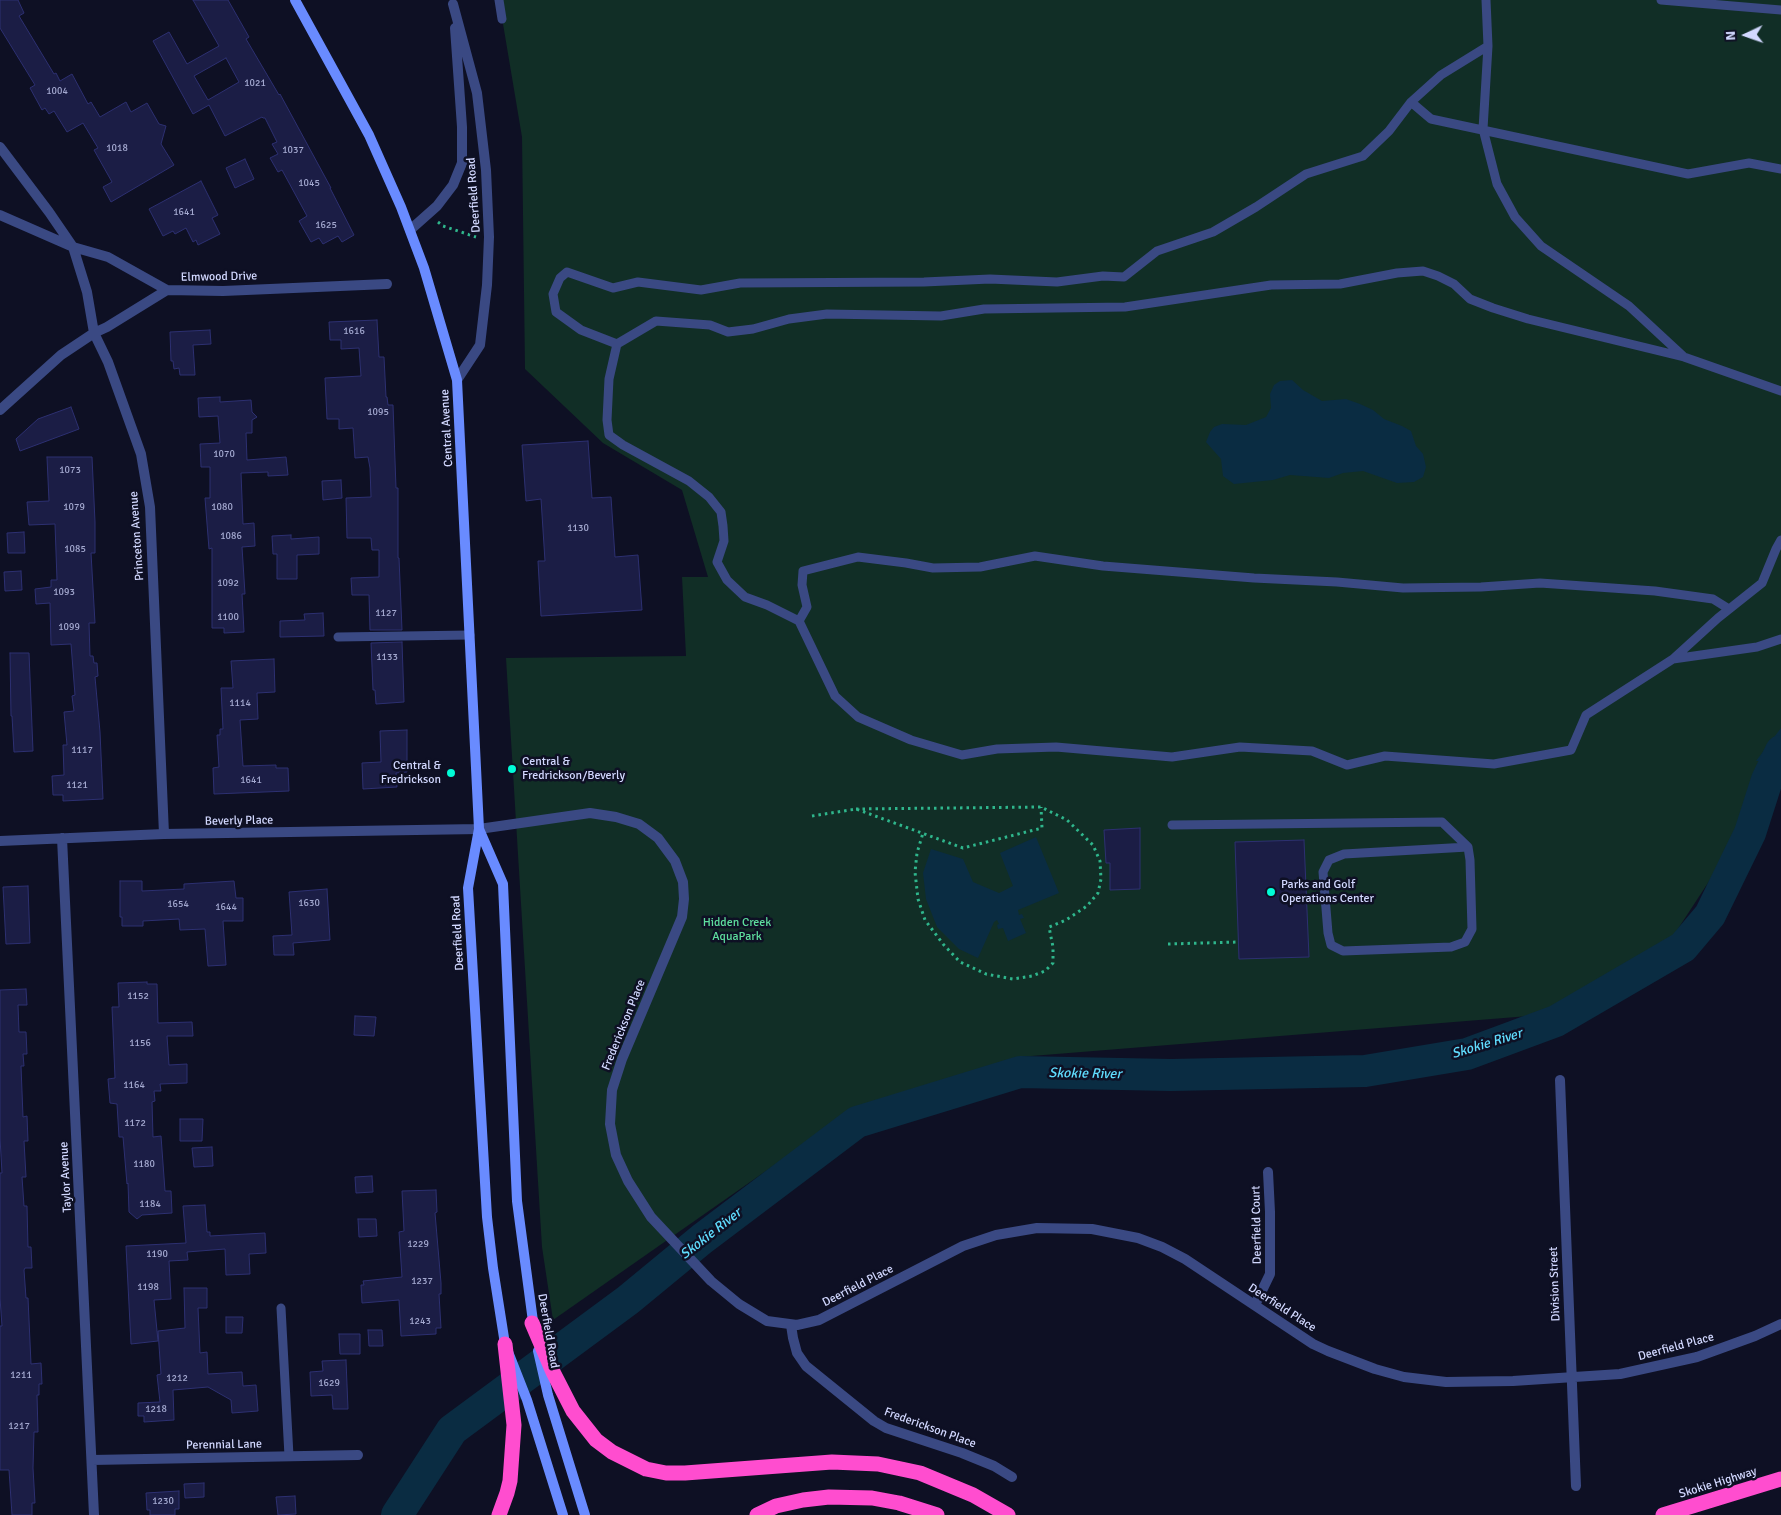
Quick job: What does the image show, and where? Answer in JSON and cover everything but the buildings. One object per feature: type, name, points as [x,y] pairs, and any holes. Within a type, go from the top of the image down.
[{"type":"highway","points":[[532,1323],[573,1412],[596,1440],[612,1452],[646,1469],[666,1473],[684,1473],[832,1462],[878,1464],[920,1473],[973,1495],[1008,1515]]},
{"type":"highway","points":[[499,1515],[510,1481],[514,1425],[505,1344]]},
{"type":"highway","name":"Skokie Highway","points":[[1663,1515],[1781,1480]]},
{"type":"highway","points":[[758,1515],[776,1506],[829,1497],[872,1498],[899,1503],[936,1515]]},
{"type":"main road","name":"Central Avenue","points":[[295,0],[369,135],[401,206],[424,268],[457,380],[479,829]]},
{"type":"main road","name":"Deerfield Road","points":[[479,829],[503,884],[517,1201],[532,1323],[548,1395],[585,1515]]},
{"type":"main road","name":"Deerfield Road","points":[[479,829],[468,888],[484,1179],[493,1268],[505,1344],[527,1400],[563,1515]]},
{"type":"street","name":"Deerfield Road","points":[[410,230],[436,206],[453,185],[462,163],[462,127],[453,2]]},
{"type":"street","name":"Deerfield Road","points":[[453,2],[477,93],[486,170],[489,237],[487,285],[480,344],[457,380]]},
{"type":"street","name":"Princeton Avenue","points":[[0,148],[49,212],[73,248],[87,292],[94,333],[108,362],[141,454],[150,507],[164,834]]},
{"type":"street","points":[[0,215],[73,248],[108,257],[167,290]]},
{"type":"street","name":"Elmwood Drive","points":[[0,410],[61,355],[94,333],[108,327],[167,290],[223,291],[387,284]]},
{"type":"street","name":"Frederickson Place","points":[[479,829],[590,813],[616,816],[639,824],[658,838],[675,861],[683,882],[684,899],[682,917],[622,1059],[612,1090],[610,1124],[616,1155],[628,1181],[651,1217],[711,1281],[739,1304],[767,1321],[791,1325],[798,1353],[806,1366],[874,1421],[886,1428],[962,1453],[994,1466],[1012,1477]]},
{"type":"street","name":"Beverly Place","points":[[0,841],[164,834],[479,829]]},
{"type":"street","name":"Taylor Avenue","points":[[62,838],[94,1515]]},
{"type":"street","name":"Division Street","points":[[1560,1080],[1576,1486]]},
{"type":"street","name":"Deerfield Court","points":[[1255,1305],[1270,1274],[1268,1172]]},
{"type":"street","name":"Deerfield Place","points":[[791,1325],[818,1320],[963,1246],[996,1235],[1037,1228],[1092,1229],[1138,1238],[1162,1247],[1185,1259],[1313,1344],[1375,1369],[1404,1377],[1446,1382],[1513,1381],[1642,1370],[1697,1357],[1755,1336],[1781,1324]]},
{"type":"street","name":"Perennial Lane","points":[[92,1460],[358,1455]]},
{"type":"lane","points":[[499,0],[502,19]]},
{"type":"lane","points":[[1486,0],[1488,46],[1484,129],[1497,184],[1515,217],[1541,246],[1629,306],[1684,357]]},
{"type":"lane","points":[[1661,0],[1781,10]]},
{"type":"lane","points":[[617,344],[581,330],[556,312],[553,294],[560,278],[567,272],[613,288],[638,282],[701,290],[740,282],[924,282],[990,279],[1057,282],[1103,276],[1124,277],[1157,251],[1213,232],[1256,207],[1306,174],[1363,156],[1389,131],[1411,102],[1441,75],[1488,46]]},
{"type":"lane","points":[[1411,102],[1431,119],[1688,174],[1749,163],[1781,169]]},
{"type":"lane","points":[[1781,391],[1684,357],[1528,319],[1492,308],[1470,299],[1454,284],[1423,271],[1397,273],[1340,284],[1271,285],[1125,307],[984,309],[941,316],[827,314],[789,319],[753,329],[728,332],[710,325],[656,321],[617,344],[609,379],[607,420],[610,435],[623,445],[689,481],[709,498],[721,512],[724,541],[717,562],[727,580],[745,597],[767,605],[799,622],[835,696],[858,717],[911,740],[962,755],[997,749],[1056,747],[1172,757],[1240,747],[1312,752],[1347,765],[1385,756],[1494,764],[1571,750],[1586,715],[1673,659],[1729,609],[1762,583],[1781,540]]},
{"type":"lane","points":[[799,622],[807,607],[802,585],[803,571],[858,557],[933,568],[980,567],[1035,556],[1103,566],[1157,571],[1403,588],[1480,587],[1540,583],[1655,591],[1713,599],[1729,609]]},
{"type":"lane","points":[[338,637],[470,634]]},
{"type":"lane","points":[[1673,659],[1757,647],[1781,639]]},
{"type":"lane","points":[[1172,826],[1442,822],[1468,847],[1472,929],[1465,942],[1451,947],[1342,951],[1331,945],[1328,933],[1323,872],[1330,860],[1344,854],[1468,847]]},
{"type":"lane","points":[[281,1308],[289,1456]]},
{"type":"path","points":[[438,222],[443,226],[463,233],[481,237]]},
{"type":"path","points":[[856,809],[963,848],[1042,828],[1041,807]]},
{"type":"path","points":[[812,816],[856,809],[1041,807],[1067,820],[1093,845],[1100,861],[1101,879],[1098,893],[1087,906],[1066,920],[1049,927],[1053,947],[1053,963],[1045,971],[1032,976],[1013,979],[986,974],[960,962],[943,944],[925,920],[918,899],[914,872],[923,834]]},
{"type":"path","points":[[1168,944],[1238,942]]},
{"type":"green space","name":"Hidden Creek AquaPark","points":[[499,0],[1781,0],[1781,771],[1670,941],[1541,1015],[1019,1057],[853,1110],[553,1320],[542,1247],[506,658],[686,656],[682,577],[708,577],[682,490],[603,443],[525,369],[522,137]]},
{"type":"water","points":[[1292,380],[1303,390],[1322,401],[1346,399],[1373,410],[1384,419],[1411,431],[1416,446],[1423,454],[1426,467],[1423,477],[1414,482],[1397,483],[1363,471],[1343,473],[1329,478],[1290,475],[1273,480],[1234,484],[1223,476],[1221,459],[1206,442],[1210,432],[1214,427],[1222,424],[1246,425],[1266,417],[1271,408],[1270,394],[1274,385],[1280,381]]},
{"type":"water","points":[[1781,728],[1781,760],[1756,761]]},
{"type":"water","points":[[1036,837],[1059,893],[1018,910],[1019,915],[1022,914],[1024,918],[1020,919],[1026,933],[1008,941],[1003,928],[998,929],[997,925],[999,924],[997,920],[994,922],[978,958],[959,949],[937,927],[926,899],[923,873],[931,849],[963,859],[973,882],[999,893],[1013,886],[1000,853]]},
{"type":"waterway","name":"Skokie River","points":[[397,1515],[452,1430],[628,1300],[702,1239],[857,1122],[1020,1072],[1171,1075],[1365,1071],[1467,1054],[1556,1021],[1683,947],[1710,915],[1750,833],[1767,780],[1781,751]]},
{"type":"place","name":"Central & Fredrickson/Beverly","points":[[512,769]]},
{"type":"place","name":"Central & Fredrickson","points":[[451,773]]},
{"type":"place","name":"Parks and Golf Operations Center","points":[[1271,892]]}]
